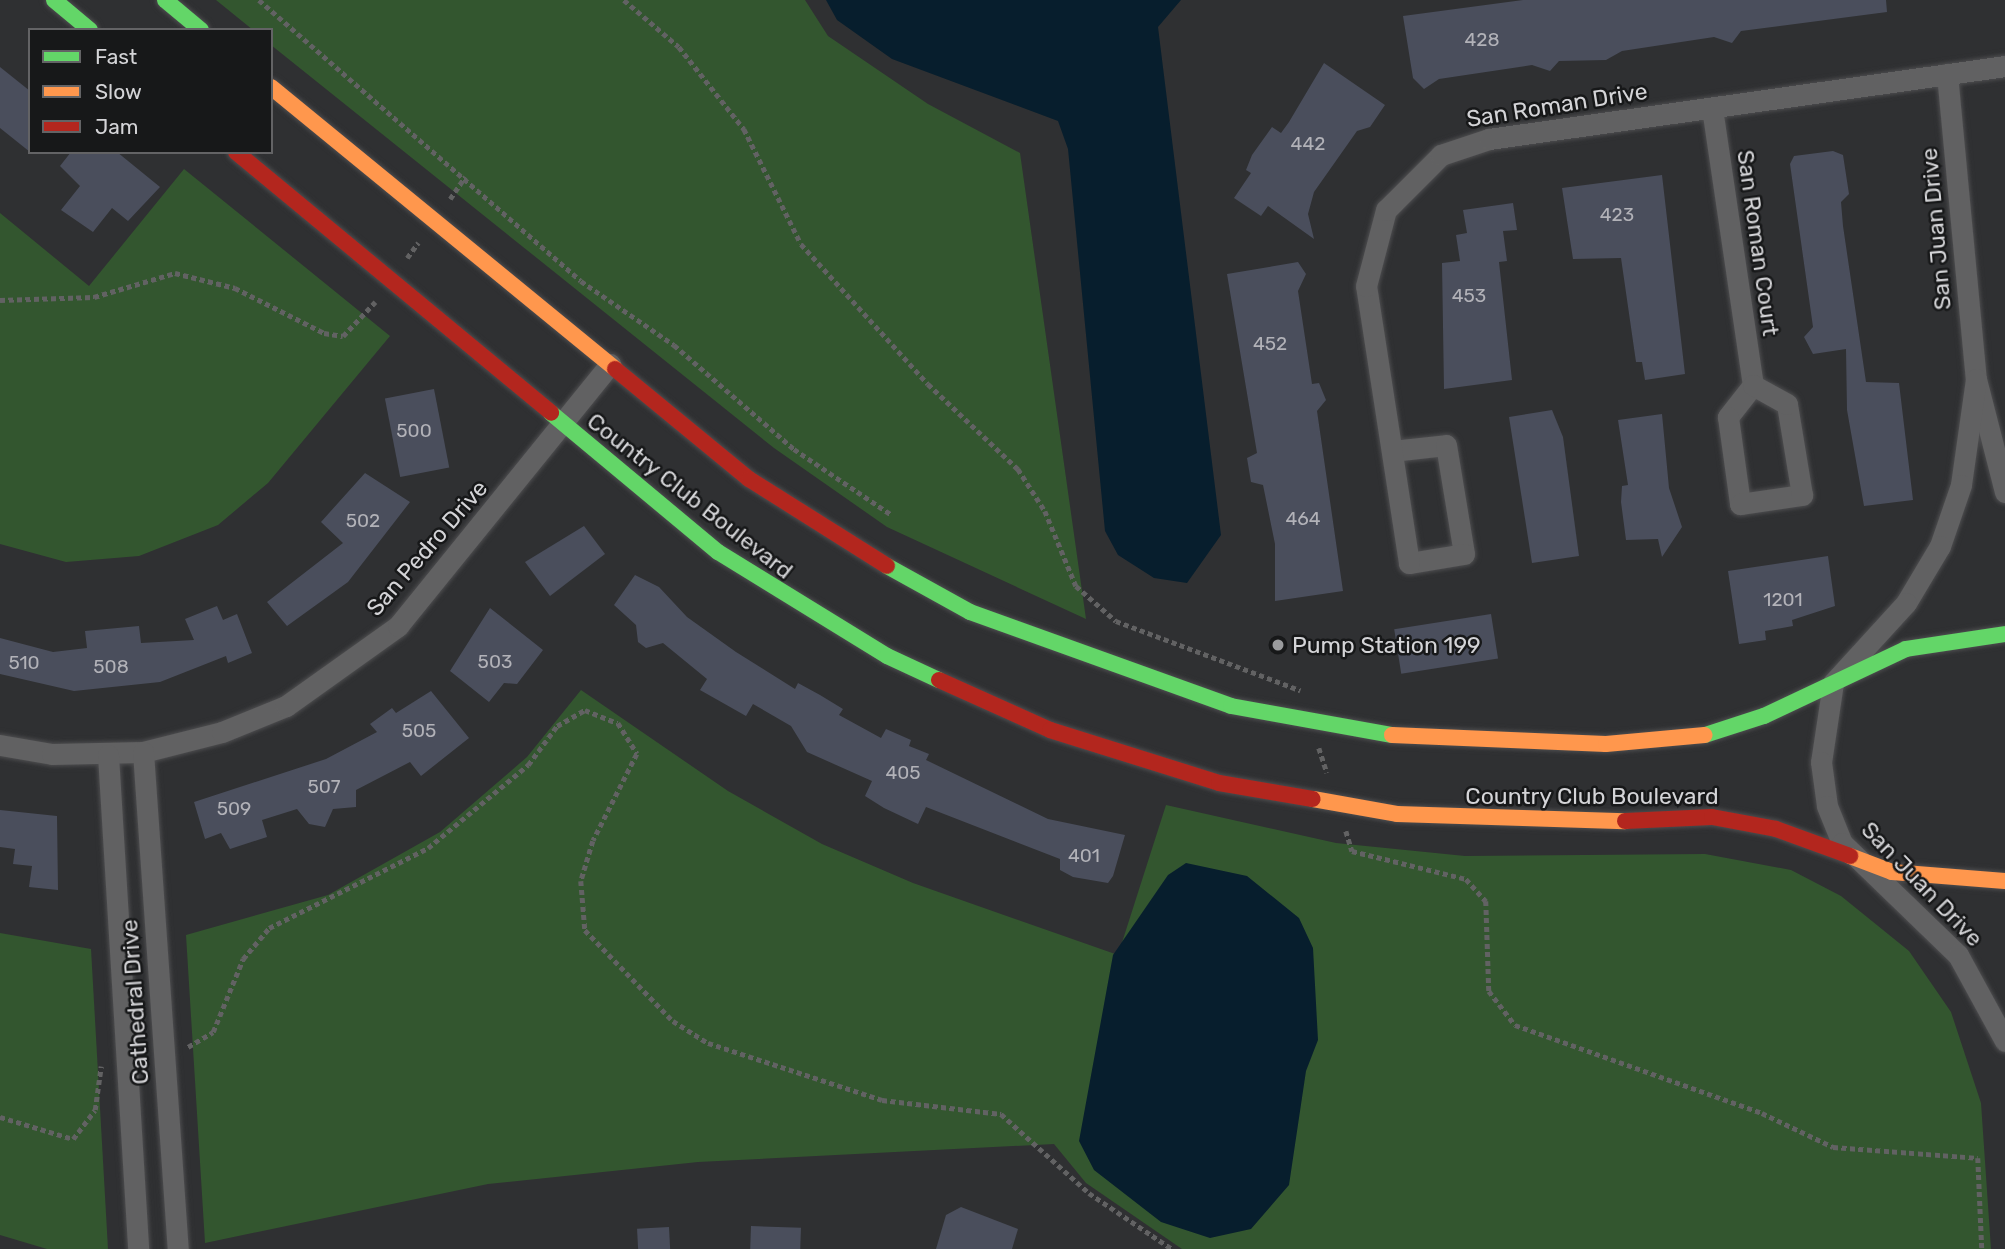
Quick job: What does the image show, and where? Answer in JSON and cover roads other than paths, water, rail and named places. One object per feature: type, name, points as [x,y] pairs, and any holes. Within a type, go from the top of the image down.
[{"type":"street","points":[[54,0],[88,28]]},
{"type":"street","points":[[165,0],[199,28]]},
{"type":"street","name":"San Roman Drive","points":[[1392,451],[1446,445],[1464,554],[1409,563],[1366,286],[1368,259],[1400,191],[1441,155],[1465,145],[2005,66]]},
{"type":"street","name":"San Juan Drive","points":[[1947,74],[1976,379],[2005,492]]},
{"type":"street","points":[[273,89],[749,478],[901,577],[1074,653],[1231,706],[1311,724],[1415,739],[1606,744],[1703,736],[1833,683],[1906,649],[2005,634]]},
{"type":"street","name":"San Roman Court","points":[[1712,108],[1753,385]]},
{"type":"street","name":"Country Club Boulevard","points":[[238,154],[561,425],[718,552],[800,607],[960,692],[1139,760],[1337,805],[1486,821],[1712,817],[1776,828],[1863,864],[2005,881]]},
{"type":"street","name":"San Pedro Drive","points":[[0,745],[108,755],[143,752],[254,722],[372,648],[610,364]]},
{"type":"street","name":"San Juan Drive","points":[[1976,379],[1961,485],[1940,546],[1906,603],[1833,683],[1823,728],[1826,806],[1842,843],[1958,955],[2005,1041]]},
{"type":"street","points":[[1753,385],[1787,404],[1802,495],[1740,504],[1728,417],[1753,385]]},
{"type":"street","name":"Cathedral Drive","points":[[143,752],[178,1249]]},
{"type":"street","name":"Cathedral Drive","points":[[108,755],[138,1249]]},
{"type":"water","points":[[826,0],[1181,0],[1158,27],[1221,535],[1187,583],[1154,578],[1118,555],[1105,531],[1068,149],[1058,121],[892,59],[837,20]]},
{"type":"water","points":[[1186,863],[1247,876],[1299,918],[1313,948],[1318,1040],[1306,1071],[1289,1185],[1251,1229],[1210,1238],[1161,1222],[1094,1170],[1079,1141],[1113,955],[1168,875]]},
{"type":"place","name":"Pump Station 199","points":[[1278,645]]}]
